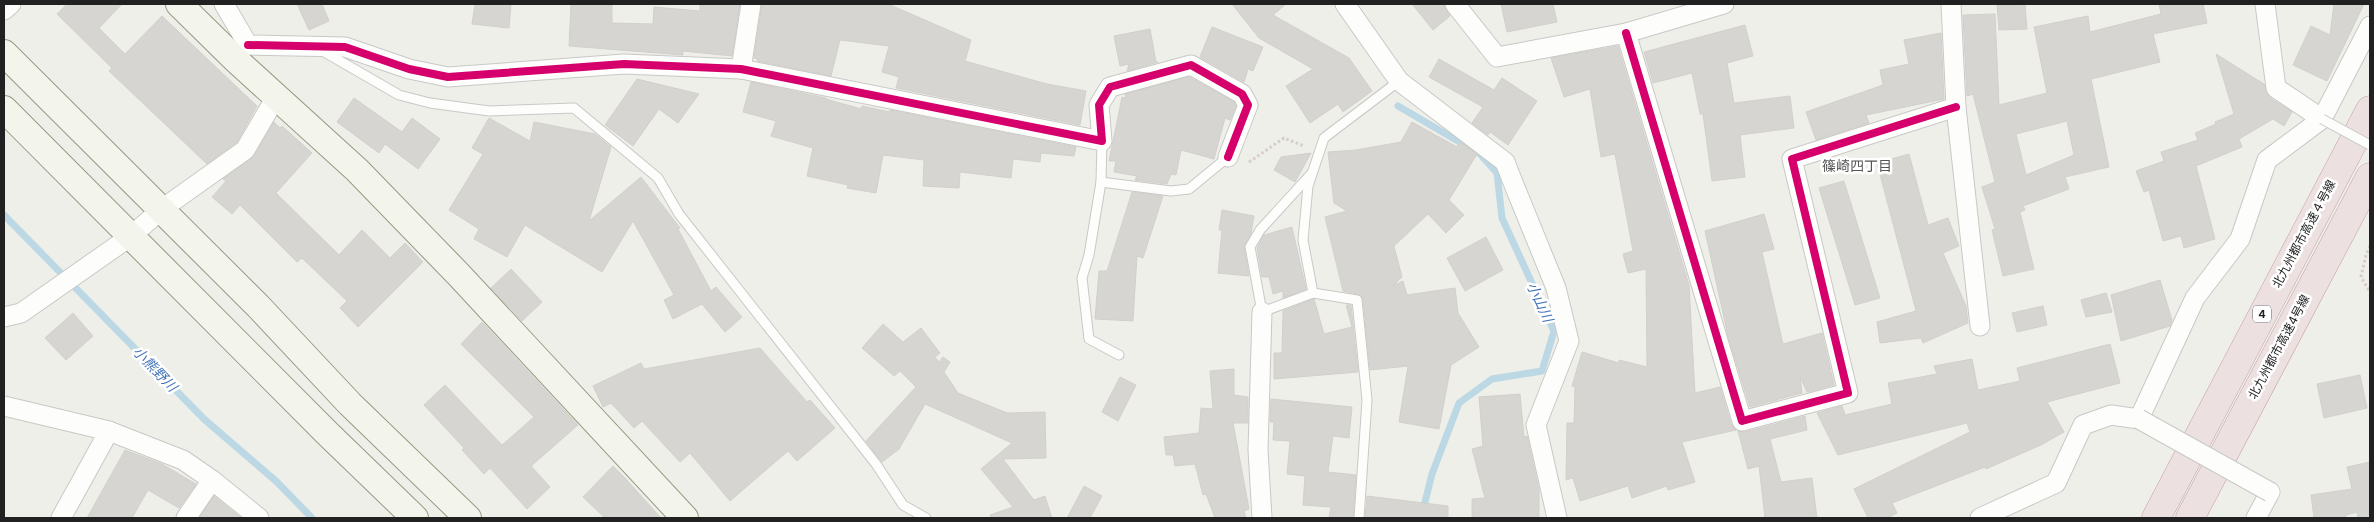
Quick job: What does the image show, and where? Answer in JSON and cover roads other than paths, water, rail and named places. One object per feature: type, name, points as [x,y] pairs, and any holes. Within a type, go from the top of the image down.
[{"type":"highway","name":"北九州都市高速４号線","points":[[2156,518],[2370,110]]},
{"type":"highway","name":"北九州都市高速4号線","points":[[2190,518],[2370,177]]},
{"type":"street","points":[[4,10],[11,4]]},
{"type":"street","points":[[179,4],[243,53],[346,47],[409,69],[448,77],[624,64],[741,69],[1102,141],[1099,105],[1110,87],[1191,65],[1242,94],[1248,105],[1228,157]]},
{"type":"street","points":[[224,4],[243,53],[276,97],[357,170],[684,518]]},
{"type":"street","points":[[741,69],[751,4]]},
{"type":"street","points":[[1345,4],[1398,81],[1505,162],[1556,288],[1569,341],[1536,425],[1557,518]]},
{"type":"street","points":[[1455,4],[1497,56],[1626,33],[1724,4]]},
{"type":"street","points":[[1951,4],[1956,107],[1980,326]]},
{"type":"street","points":[[2265,4],[2276,88],[2322,119]]},
{"type":"street","points":[[2138,419],[2195,298],[2240,239],[2267,160],[2322,119],[2370,26]]},
{"type":"street","points":[[1626,33],[1742,421],[1848,393],[1792,159],[1956,107]]},
{"type":"street","points":[[4,53],[258,306],[350,404],[468,518]]},
{"type":"street","points":[[4,317],[21,313],[131,236],[162,209],[245,150],[276,97]]},
{"type":"street","points":[[4,108],[326,433],[415,518]]},
{"type":"street","points":[[1262,312],[1258,450],[1262,518]]},
{"type":"street","points":[[4,406],[109,431],[183,460],[212,480],[259,518]]},
{"type":"street","points":[[1980,518],[2056,483],[2083,425],[2111,415],[2138,419],[2270,492],[2256,518]]},
{"type":"street","points":[[61,518],[109,431]]},
{"type":"street","points":[[186,518],[212,480]]},
{"type":"lane","points":[[316,48],[399,95],[430,103],[489,111],[574,108],[658,178],[679,214],[876,464],[903,505],[926,518]]},
{"type":"lane","points":[[1313,293],[1302,240],[1308,186],[1318,152],[1324,138],[1398,81]]},
{"type":"lane","points":[[2322,119],[2370,145]]},
{"type":"lane","points":[[1102,141],[1101,182],[1089,255],[1082,278],[1090,339],[1119,355]]},
{"type":"lane","points":[[1101,182],[1171,191],[1188,189],[1228,157]]},
{"type":"lane","points":[[1312,173],[1260,230],[1250,247],[1262,312],[1313,293],[1357,300],[1366,400],[1359,518]]},
{"type":"waterway","name":"小山川","points":[[1398,106],[1480,154],[1497,173],[1502,218],[1554,331],[1542,371],[1492,379],[1459,403],[1432,474],[1423,510],[1425,518]]},
{"type":"waterway","name":"小熊野川","points":[[4,215],[204,419],[277,482],[312,518]]},
{"type":"district","name":"篠崎四丁目","points":[[1857,166]]}]
